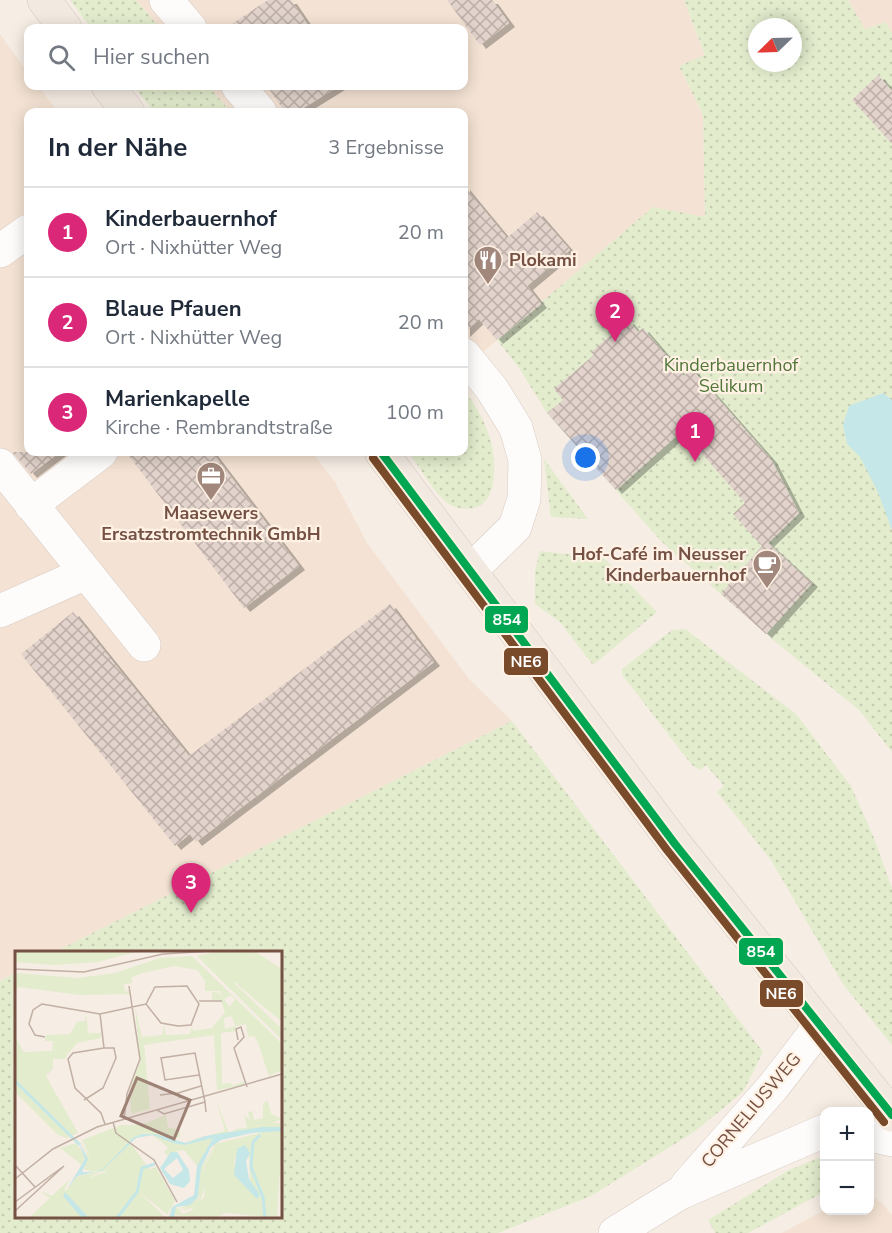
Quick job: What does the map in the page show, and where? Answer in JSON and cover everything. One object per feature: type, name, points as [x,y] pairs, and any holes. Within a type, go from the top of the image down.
[{"type":"main road","points":[[44,0],[62,24]]},
{"type":"main road","points":[[111,90],[125,108]]},
{"type":"main road","points":[[384,456],[668,835],[892,1115]]},
{"type":"street","points":[[166,0],[187,24]]},
{"type":"street","points":[[241,90],[257,108]]},
{"type":"street","points":[[0,251],[24,234]]},
{"type":"street","points":[[468,360],[492,389],[516,428],[525,460],[524,499],[515,527],[470,571]]},
{"type":"street","points":[[31,505],[96,456]]},
{"type":"street","points":[[0,465],[144,645]]},
{"type":"street","points":[[0,611],[86,573]]},
{"type":"street","name":"CORNELIUSWEG","points":[[680,1193],[773,1087],[820,1026]]},
{"type":"street","name":"CORNELIUSWEG","points":[[615,1233],[680,1193],[820,1133]]},
{"type":"street","points":[[874,1136],[892,1140]]},
{"type":"shaded area","points":[[136,0],[684,0],[705,56],[679,66],[703,115],[705,217],[653,208],[468,365],[468,108],[227,108],[212,90],[468,90],[468,24],[157,24]]},
{"type":"shaded area","points":[[848,0],[892,0],[892,33],[886,22],[865,30]]},
{"type":"shaded area","points":[[0,34],[24,67],[24,90],[41,90],[55,108],[24,108],[24,456],[315,456],[335,482],[367,543],[469,679],[512,721],[57,951],[15,951],[15,974],[0,981]]},
{"type":"shaded area","points":[[874,1198],[892,1215],[892,1233],[782,1233],[820,1212],[820,1215],[874,1215]]},
{"type":"green space","points":[[70,0],[136,0],[157,24],[88,24]]},
{"type":"green space","name":"Kinderbauernhof Selikum","points":[[684,0],[848,0],[865,29],[886,22],[892,33],[892,752],[859,710],[766,634],[662,542],[547,413],[519,368],[497,340],[653,207],[705,217],[703,115],[679,66],[705,55]]},
{"type":"green space","points":[[137,90],[212,90],[227,108],[151,108]]},
{"type":"green space","points":[[468,396],[485,426],[492,447],[494,478],[492,489],[482,504],[466,509],[447,503],[411,456],[468,456]]},
{"type":"green space","points":[[544,459],[588,519],[551,517]]},
{"type":"green space","points":[[540,551],[604,558],[657,612],[593,665],[560,622],[535,604],[535,571]]},
{"type":"green space","points":[[685,629],[796,714],[851,786],[874,838],[892,888],[892,1045],[843,984],[771,860],[717,792],[724,786],[706,765],[700,770],[692,765],[623,676],[622,669],[672,630]]},
{"type":"green space","points":[[512,721],[763,1052],[743,1092],[694,1132],[591,1196],[498,1233],[0,1233],[0,981],[15,974],[15,1218],[282,1218],[282,951],[57,951]]},
{"type":"green space","points":[[820,1158],[820,1194],[748,1233],[715,1233],[708,1220],[789,1170]]},
{"type":"water","points":[[883,393],[892,400],[892,530],[877,490],[860,457],[847,444],[843,425],[849,406]]},
{"type":"building","points":[[268,0],[291,0],[307,24],[232,24]]},
{"type":"building","points":[[447,0],[492,0],[509,23],[480,45],[468,29],[468,24],[465,24]]},
{"type":"building","points":[[878,75],[892,91],[892,144],[852,100]]},
{"type":"building","points":[[270,90],[333,90],[303,108],[282,108]]},
{"type":"building","points":[[468,191],[507,238],[537,212],[570,250],[527,286],[541,304],[497,340],[479,319],[468,329]]},
{"type":"building","points":[[628,320],[638,332],[643,328],[684,376],[691,368],[771,459],[799,513],[768,543],[812,583],[766,634],[721,594],[762,546],[733,514],[745,503],[682,431],[616,490],[547,413],[563,400],[554,389],[594,355],[591,352]]},
{"type":"building","points":[[12,452],[24,452],[24,456],[55,456],[31,474]]},
{"type":"building","points":[[129,456],[215,456],[299,566],[244,608]]},
{"type":"building","points":[[390,604],[434,662],[196,842],[190,834],[175,846],[21,654],[73,612],[189,756]]},
{"type":"transit line","name":"854","points":[[384,456],[675,844],[892,1115]]},
{"type":"transit line","name":"NE6","points":[[373,458],[667,850],[884,1122]]},
{"type":"place","name":"Plokami","points":[[488,286]]},
{"type":"place","name":"Blaue Pfauen","points":[[615,342]]},
{"type":"place","name":"Kinderbauernhof","points":[[695,462]]},
{"type":"place","name":"Maasewers Ersatzstromtechnik GmbH","points":[[211,502]]},
{"type":"place","name":"Hof-Café im Neusser Kinderbauernhof","points":[[767,590]]},
{"type":"place","name":"Marienkapelle","points":[[191,913]]}]
